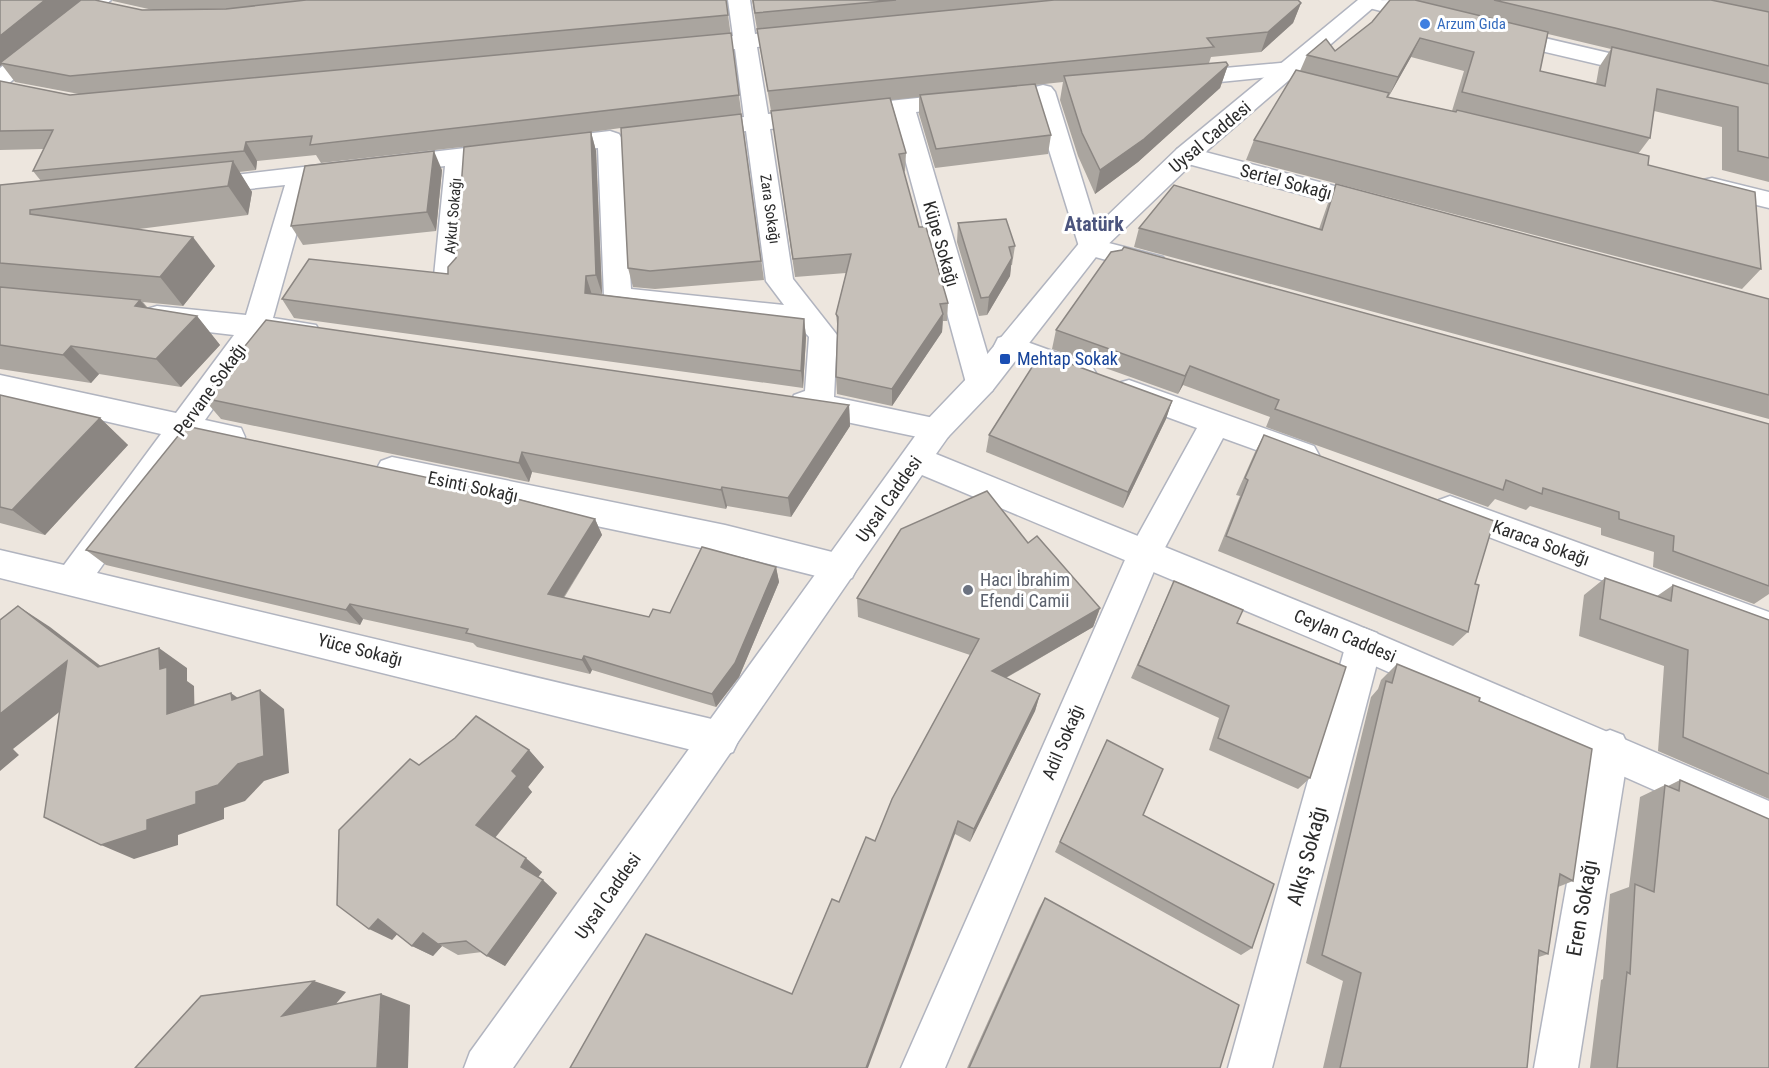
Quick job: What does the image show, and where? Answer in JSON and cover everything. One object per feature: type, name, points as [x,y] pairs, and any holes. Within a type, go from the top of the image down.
[{"type":"street","name":"Zara Sokağı","points":[[739,0],[780,281],[807,318],[823,335],[819,405]]},
{"type":"street","points":[[1370,1],[1446,21]]},
{"type":"street","name":"Uysal Caddesi","points":[[486,1068],[937,429],[981,382],[1090,247],[1186,156],[1291,77],[1370,1]]},
{"type":"street","points":[[0,79],[101,6]]},
{"type":"street","points":[[1479,29],[1665,73]]},
{"type":"street","points":[[664,50],[829,33]]},
{"type":"street","points":[[1161,81],[1291,77]]},
{"type":"street","points":[[1043,92],[1090,247],[1182,272]]},
{"type":"street","points":[[678,131],[984,98]]},
{"type":"street","name":"Küpe Sokağı","points":[[902,106],[981,382]]},
{"type":"street","points":[[173,189],[621,138],[618,297],[807,318]]},
{"type":"street","name":"Aykut Sokağı","points":[[448,276],[458,156]]},
{"type":"street","name":"Sertel Sokağı","points":[[1186,156],[1394,210]]},
{"type":"street","name":"Pervane Sokağı","points":[[72,581],[257,325],[300,176]]},
{"type":"street","points":[[1692,181],[1769,200]]},
{"type":"street","points":[[129,313],[257,325],[327,335]]},
{"type":"street","points":[[1008,346],[1326,464]]},
{"type":"street","points":[[0,386],[263,444]]},
{"type":"street","points":[[784,400],[937,429]]},
{"type":"street","name":"Adil Sokağı","points":[[923,1068],[1145,553],[1216,422]]},
{"type":"street","name":"Ceylan Caddesi","points":[[917,460],[1610,748],[1769,821]]},
{"type":"street","name":"Esinti Sokağı","points":[[367,465],[725,539],[840,568]]},
{"type":"street","name":"Karaca Sokağı","points":[[1426,501],[1769,628]]},
{"type":"street","name":"Yüce Sokağı","points":[[0,564],[720,739]]},
{"type":"street","name":"Alkış Sokağı","points":[[1250,1068],[1364,644]]},
{"type":"street","name":"Eren Sokağı","points":[[1556,1068],[1610,748]]},
{"type":"building","points":[[0,0],[45,0],[0,36]]},
{"type":"building","points":[[81,0],[95,0],[142,10],[226,9],[306,0],[726,0],[728,15],[70,76],[0,63]]},
{"type":"building","points":[[753,0],[896,0],[755,13]]},
{"type":"building","points":[[1054,0],[1298,0],[1301,3],[1268,32],[1207,38],[1214,47],[768,91],[757,29]]},
{"type":"building","points":[[1390,0],[1415,0],[1548,32],[1540,71],[1605,86],[1612,47],[1769,84],[1769,158],[1738,151],[1738,107],[1657,89],[1650,138],[1462,92],[1474,52],[1420,38],[1398,77],[1307,55],[1326,39],[1335,51],[1372,22]]},
{"type":"building","points":[[1494,0],[1711,0],[1769,12],[1769,66],[1615,28]]},
{"type":"building","points":[[731,33],[739,95],[310,145],[312,136],[246,142],[244,151],[33,171],[53,130],[0,131],[0,81],[70,95]]},
{"type":"building","points":[[1226,62],[1228,65],[1144,139],[1100,170],[1082,133],[1064,76]]},
{"type":"building","points":[[1296,70],[1389,93],[1387,97],[1456,112],[1457,110],[1649,156],[1648,165],[1755,192],[1761,269],[1254,140]]},
{"type":"building","points":[[1035,84],[1051,135],[936,149],[920,95]]},
{"type":"building","points":[[890,98],[906,153],[899,154],[919,227],[926,227],[948,303],[940,304],[943,314],[892,389],[836,377],[838,317],[836,314],[851,254],[793,259],[771,111]]},
{"type":"building","points":[[741,114],[761,261],[650,271],[628,268],[621,128]]},
{"type":"building","points":[[591,132],[596,275],[586,276],[585,293],[804,319],[801,371],[282,299],[309,259],[448,274],[448,267],[456,258],[464,147]]},
{"type":"building","points":[[434,151],[427,212],[291,226],[305,166]]},
{"type":"building","points":[[233,161],[228,186],[30,210],[30,214],[193,237],[160,277],[0,263],[0,185]]},
{"type":"building","points":[[1336,184],[1769,299],[1769,395],[1139,228],[1174,185],[1322,230]]},
{"type":"building","points":[[1006,219],[1015,246],[1009,247],[1012,258],[989,297],[981,298],[958,223]]},
{"type":"building","points":[[1124,247],[1769,424],[1769,586],[1673,551],[1674,536],[1619,519],[1619,512],[1543,488],[1542,494],[1506,480],[1503,490],[1275,409],[1279,400],[1190,366],[1185,376],[1056,330],[1111,252],[1122,250]]},
{"type":"building","points":[[0,287],[140,300],[135,306],[197,316],[156,359],[71,346],[63,355],[0,345]]},
{"type":"building","points":[[266,320],[849,405],[788,498],[722,487],[721,490],[522,452],[519,463],[203,398]]},
{"type":"building","points":[[1041,353],[1172,401],[1128,492],[989,435]]},
{"type":"building","points":[[0,395],[100,418],[12,510],[0,507]]},
{"type":"building","points":[[186,426],[514,496],[513,498],[595,519],[548,594],[649,617],[653,609],[670,613],[702,547],[776,567],[735,663],[712,694],[584,656],[582,660],[466,633],[468,629],[350,604],[346,610],[86,550]]},
{"type":"building","points":[[1264,435],[1494,521],[1475,584],[1479,585],[1468,632],[1226,536],[1248,480],[1245,478]]},
{"type":"building","points":[[987,491],[1028,543],[1037,536],[1100,608],[992,671],[1040,694],[974,829],[958,821],[866,1068],[570,1068],[646,934],[792,994],[832,899],[839,902],[866,837],[875,841],[892,799],[979,639],[857,598],[901,529]]},
{"type":"building","points":[[1605,578],[1671,601],[1673,585],[1769,620],[1769,774],[1683,737],[1688,650],[1600,619]]},
{"type":"building","points":[[1174,581],[1243,610],[1237,623],[1346,667],[1310,778],[1218,738],[1229,706],[1138,665]]},
{"type":"building","points":[[18,606],[98,667],[159,648],[160,669],[167,667],[167,714],[231,693],[232,700],[260,690],[264,756],[238,764],[218,785],[196,792],[196,804],[147,820],[147,830],[101,845],[44,817],[67,661],[0,714],[0,620]]},
{"type":"building","points":[[1397,664],[1480,698],[1479,701],[1592,749],[1573,881],[1560,874],[1548,954],[1539,950],[1527,1068],[1340,1068],[1361,973],[1322,955],[1386,681],[1392,683]]},
{"type":"building","points":[[476,716],[529,750],[512,771],[517,776],[476,825],[526,858],[521,867],[543,880],[487,956],[466,941],[438,944],[423,933],[412,946],[378,919],[369,929],[337,905],[339,830],[410,759],[419,765],[455,738]]},
{"type":"building","points":[[1107,740],[1163,769],[1143,815],[1274,884],[1252,948],[1060,842]]},
{"type":"building","points":[[1680,780],[1769,819],[1769,1068],[1617,1068],[1627,972],[1630,974],[1635,884],[1654,892],[1665,785],[1679,791]]},
{"type":"building","points":[[1045,898],[1239,1005],[1220,1068],[969,1068]]},
{"type":"building","points":[[314,981],[282,1016],[381,994],[377,1068],[135,1068],[201,996]]},
{"type":"place","name":"Arzum Gıda","points":[[1425,24]]},
{"type":"place","name":"Mehtap Sokak","points":[[1005,359]]},
{"type":"place","name":"Hacı İbrahim Efendi Camii","points":[[968,590]]},
{"type":"district","name":"Atatürk","points":[[1094,224]]}]
